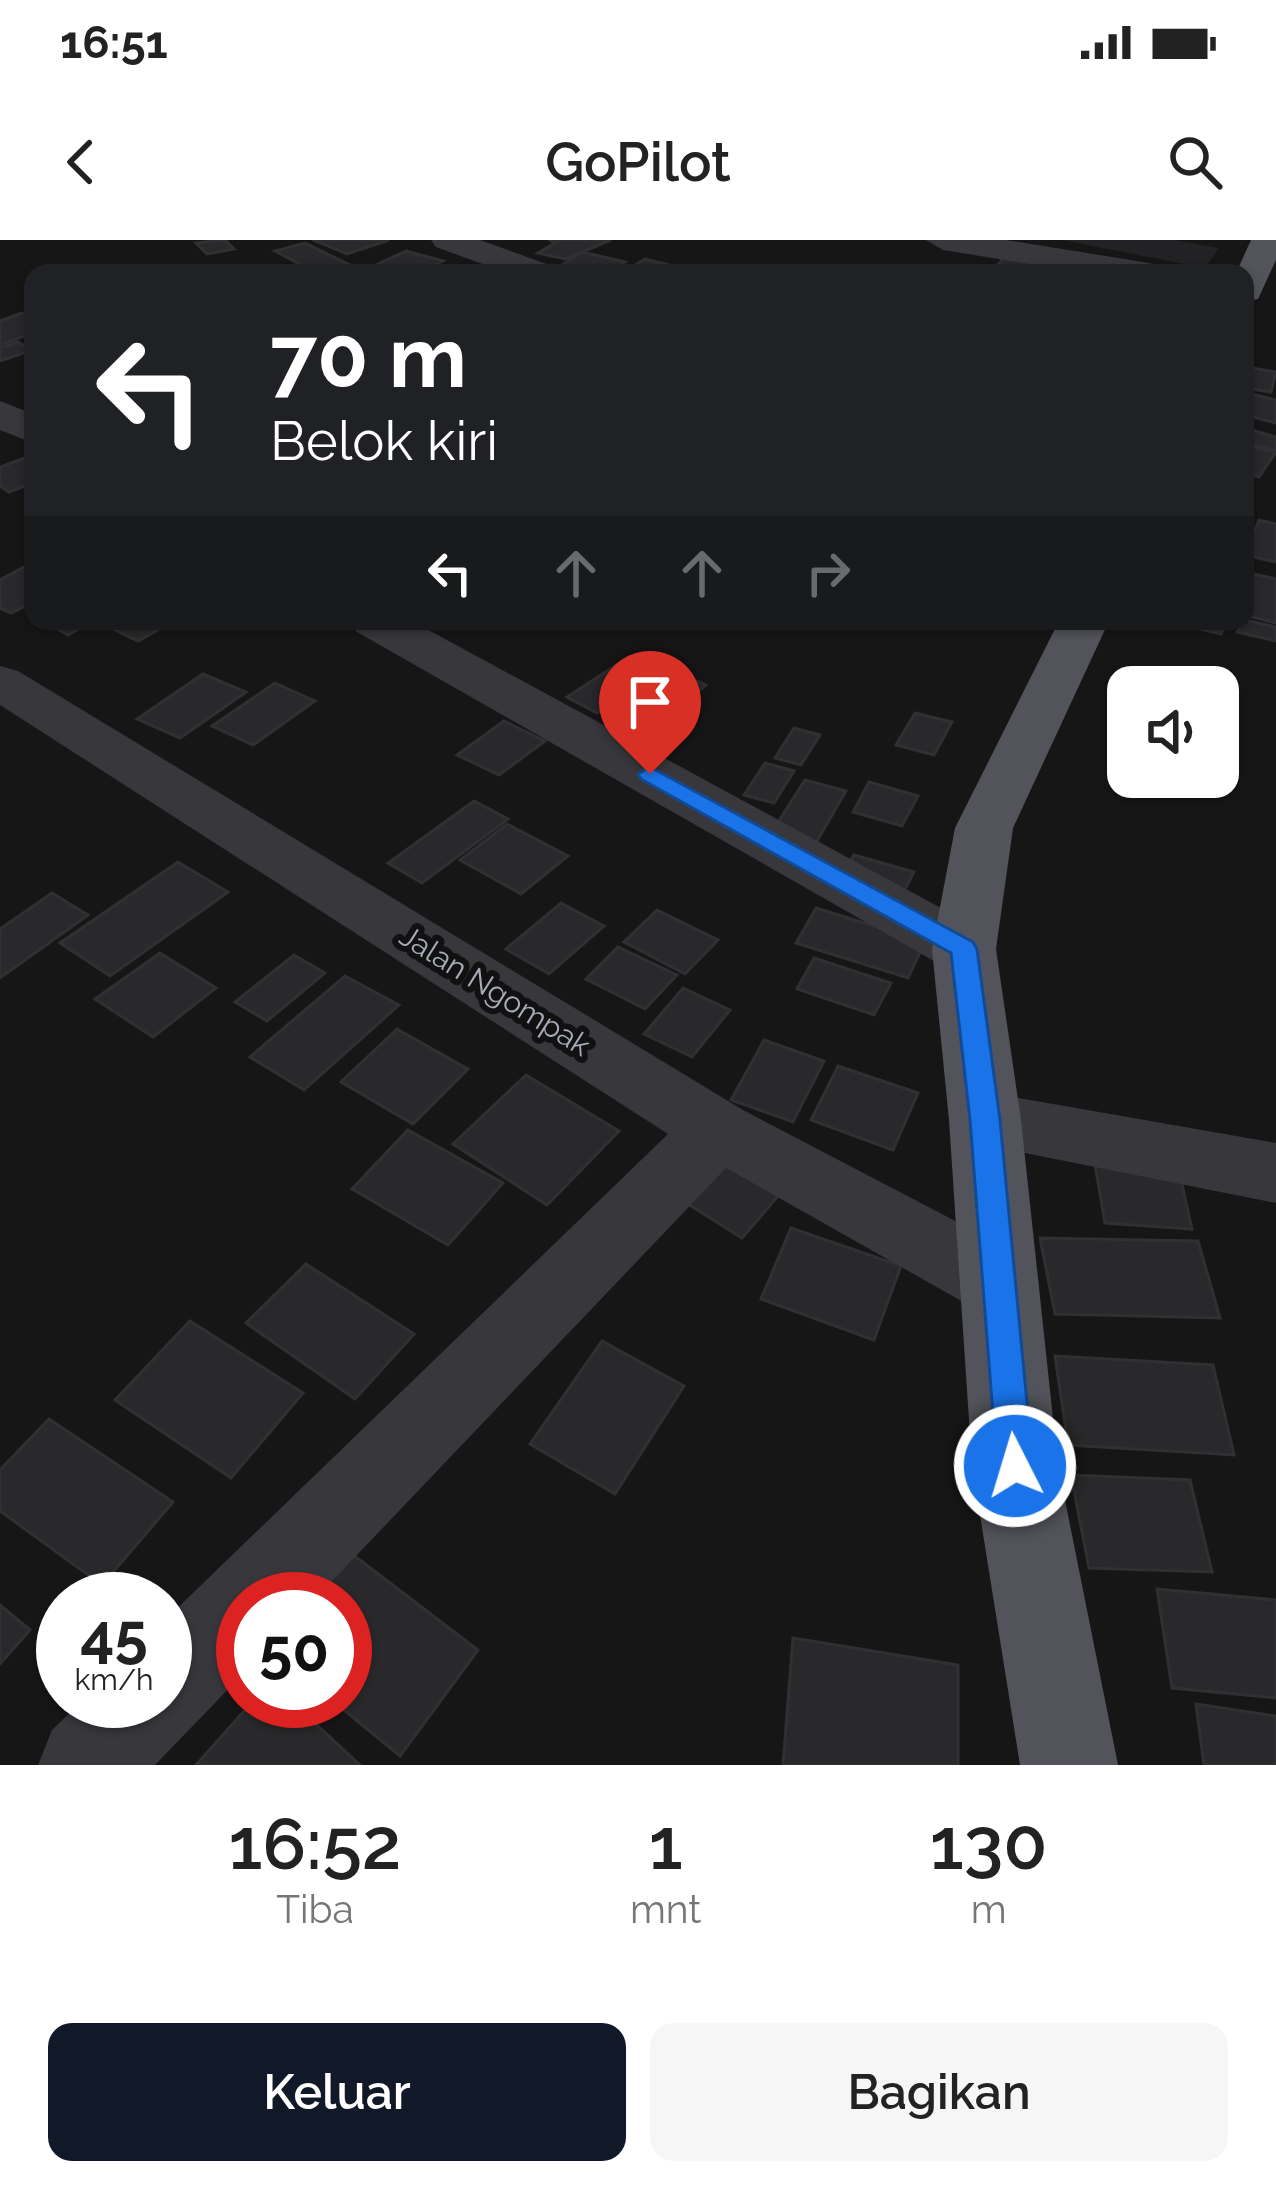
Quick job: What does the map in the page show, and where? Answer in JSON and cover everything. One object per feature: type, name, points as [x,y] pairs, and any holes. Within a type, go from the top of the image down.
[{"type":"main road","points":[[1254,270],[1268,240]]},
{"type":"main road","points":[[1069,1765],[1015,1466],[985,1120],[964,949],[985,828],[1080,630]]},
{"type":"street","points":[[448,240],[515,264]]},
{"type":"street","points":[[943,240],[1093,264]]},
{"type":"street","points":[[391,630],[964,949]]},
{"type":"street","name":"Jalan Ngompak","points":[[0,682],[718,1130],[1000,1283]]},
{"type":"street","points":[[985,1120],[1276,1173]]},
{"type":"street","points":[[279,1572],[718,1130]]},
{"type":"street","points":[[192,1659],[216,1635]]},
{"type":"street","points":[[87,1765],[124,1728]]},
{"type":"shaded area","points":[[1062,240],[1175,240],[1219,248],[1208,264],[1185,264]]},
{"type":"building","points":[[225,240],[234,249],[207,254],[196,243]]},
{"type":"building","points":[[389,240],[347,254],[316,241]]},
{"type":"building","points":[[550,240],[611,240],[565,259],[538,253],[555,243]]},
{"type":"building","points":[[305,243],[348,264],[299,264],[275,251]]},
{"type":"building","points":[[406,251],[443,261],[437,264],[378,264]]},
{"type":"building","points":[[582,252],[625,262],[622,264],[564,264]]},
{"type":"building","points":[[1008,253],[1033,258],[1028,264],[999,264]]},
{"type":"building","points":[[24,314],[24,336],[0,345],[0,321]]},
{"type":"building","points":[[18,342],[24,345],[24,353],[0,361],[0,348]]},
{"type":"building","points":[[1254,368],[1276,372],[1271,392],[1254,389]]},
{"type":"building","points":[[1254,394],[1276,400],[1276,423],[1254,417]]},
{"type":"building","points":[[1254,431],[1276,437],[1276,451],[1254,445]]},
{"type":"building","points":[[1254,447],[1276,452],[1259,477],[1254,476]]},
{"type":"building","points":[[24,458],[24,486],[9,492],[0,486],[0,467]]},
{"type":"building","points":[[1259,520],[1276,524],[1276,562],[1254,557]]},
{"type":"building","points":[[24,567],[24,606],[11,613],[0,608],[0,580]]},
{"type":"building","points":[[1254,574],[1276,579],[1276,623],[1254,617]]},
{"type":"building","points":[[1254,622],[1276,627],[1276,641],[1237,632],[1254,630]]},
{"type":"building","points":[[115,630],[158,630],[138,641]]},
{"type":"building","points":[[630,656],[660,670],[597,713],[567,697]]},
{"type":"building","points":[[668,669],[706,685],[661,722],[622,705]]},
{"type":"building","points":[[203,674],[246,692],[180,738],[137,719]]},
{"type":"building","points":[[275,683],[315,701],[253,745],[212,726]]},
{"type":"building","points":[[915,713],[952,722],[934,755],[896,745]]},
{"type":"building","points":[[504,721],[545,741],[499,775],[457,755]]},
{"type":"building","points":[[794,728],[820,735],[801,765],[775,758]]},
{"type":"building","points":[[765,763],[794,771],[774,803],[744,795]]},
{"type":"building","points":[[805,780],[846,791],[813,848],[770,835]]},
{"type":"building","points":[[869,782],[918,796],[902,826],[853,812]]},
{"type":"building","points":[[474,801],[508,819],[422,883],[388,863]]},
{"type":"building","points":[[507,824],[568,856],[521,894],[460,860]]},
{"type":"building","points":[[854,855],[914,872],[903,893],[842,875]]},
{"type":"building","points":[[178,862],[228,892],[110,976],[60,943]]},
{"type":"building","points":[[52,893],[88,915],[0,978],[0,929]]},
{"type":"building","points":[[561,903],[604,926],[549,974],[506,949]]},
{"type":"building","points":[[816,908],[925,942],[908,978],[796,943]]},
{"type":"building","points":[[657,910],[718,940],[685,974],[624,942]]},
{"type":"building","points":[[618,947],[677,975],[645,1009],[586,979]]},
{"type":"building","points":[[160,953],[216,988],[153,1037],[95,999]]},
{"type":"building","points":[[294,955],[325,973],[267,1021],[235,1002]]},
{"type":"building","points":[[814,958],[891,983],[874,1015],[797,989]]},
{"type":"building","points":[[345,976],[399,1005],[304,1090],[250,1057]]},
{"type":"building","points":[[683,988],[730,1010],[692,1057],[644,1034]]},
{"type":"building","points":[[397,1029],[468,1069],[413,1124],[341,1082]]},
{"type":"building","points":[[764,1040],[824,1061],[793,1122],[731,1100]]},
{"type":"building","points":[[838,1066],[918,1093],[893,1150],[811,1120]]},
{"type":"building","points":[[526,1075],[619,1131],[547,1205],[453,1144]]},
{"type":"building","points":[[408,1130],[503,1183],[448,1245],[352,1189]]},
{"type":"building","points":[[724,1142],[790,1182],[742,1238],[675,1196]]},
{"type":"building","points":[[1093,1153],[1176,1158],[1192,1229],[1105,1223]]},
{"type":"building","points":[[791,1228],[901,1266],[874,1340],[761,1299]]},
{"type":"building","points":[[1040,1238],[1198,1241],[1220,1318],[1055,1314]]},
{"type":"building","points":[[306,1264],[414,1334],[355,1399],[246,1323]]},
{"type":"building","points":[[190,1321],[303,1393],[231,1478],[115,1400]]},
{"type":"building","points":[[602,1341],[684,1386],[615,1494],[530,1444]]},
{"type":"building","points":[[1055,1356],[1213,1365],[1234,1455],[1068,1445]]},
{"type":"building","points":[[49,1419],[173,1502],[113,1572],[84,1572],[0,1511],[0,1470]]},
{"type":"building","points":[[1071,1475],[1190,1480],[1212,1572],[1089,1568]]},
{"type":"building","points":[[352,1554],[478,1650],[400,1756],[366,1728],[372,1728],[372,1572],[337,1572]]},
{"type":"building","points":[[1157,1589],[1276,1600],[1276,1698],[1172,1688]]},
{"type":"building","points":[[0,1605],[30,1630],[0,1664]]},
{"type":"building","points":[[793,1638],[958,1665],[958,1765],[783,1765]]},
{"type":"building","points":[[1196,1704],[1276,1716],[1276,1765],[1204,1765]]},
{"type":"building","points":[[229,1728],[320,1728],[360,1765],[196,1765]]},
{"type":"route","points":[[650,774],[964,949],[985,1120],[1015,1466]]}]
